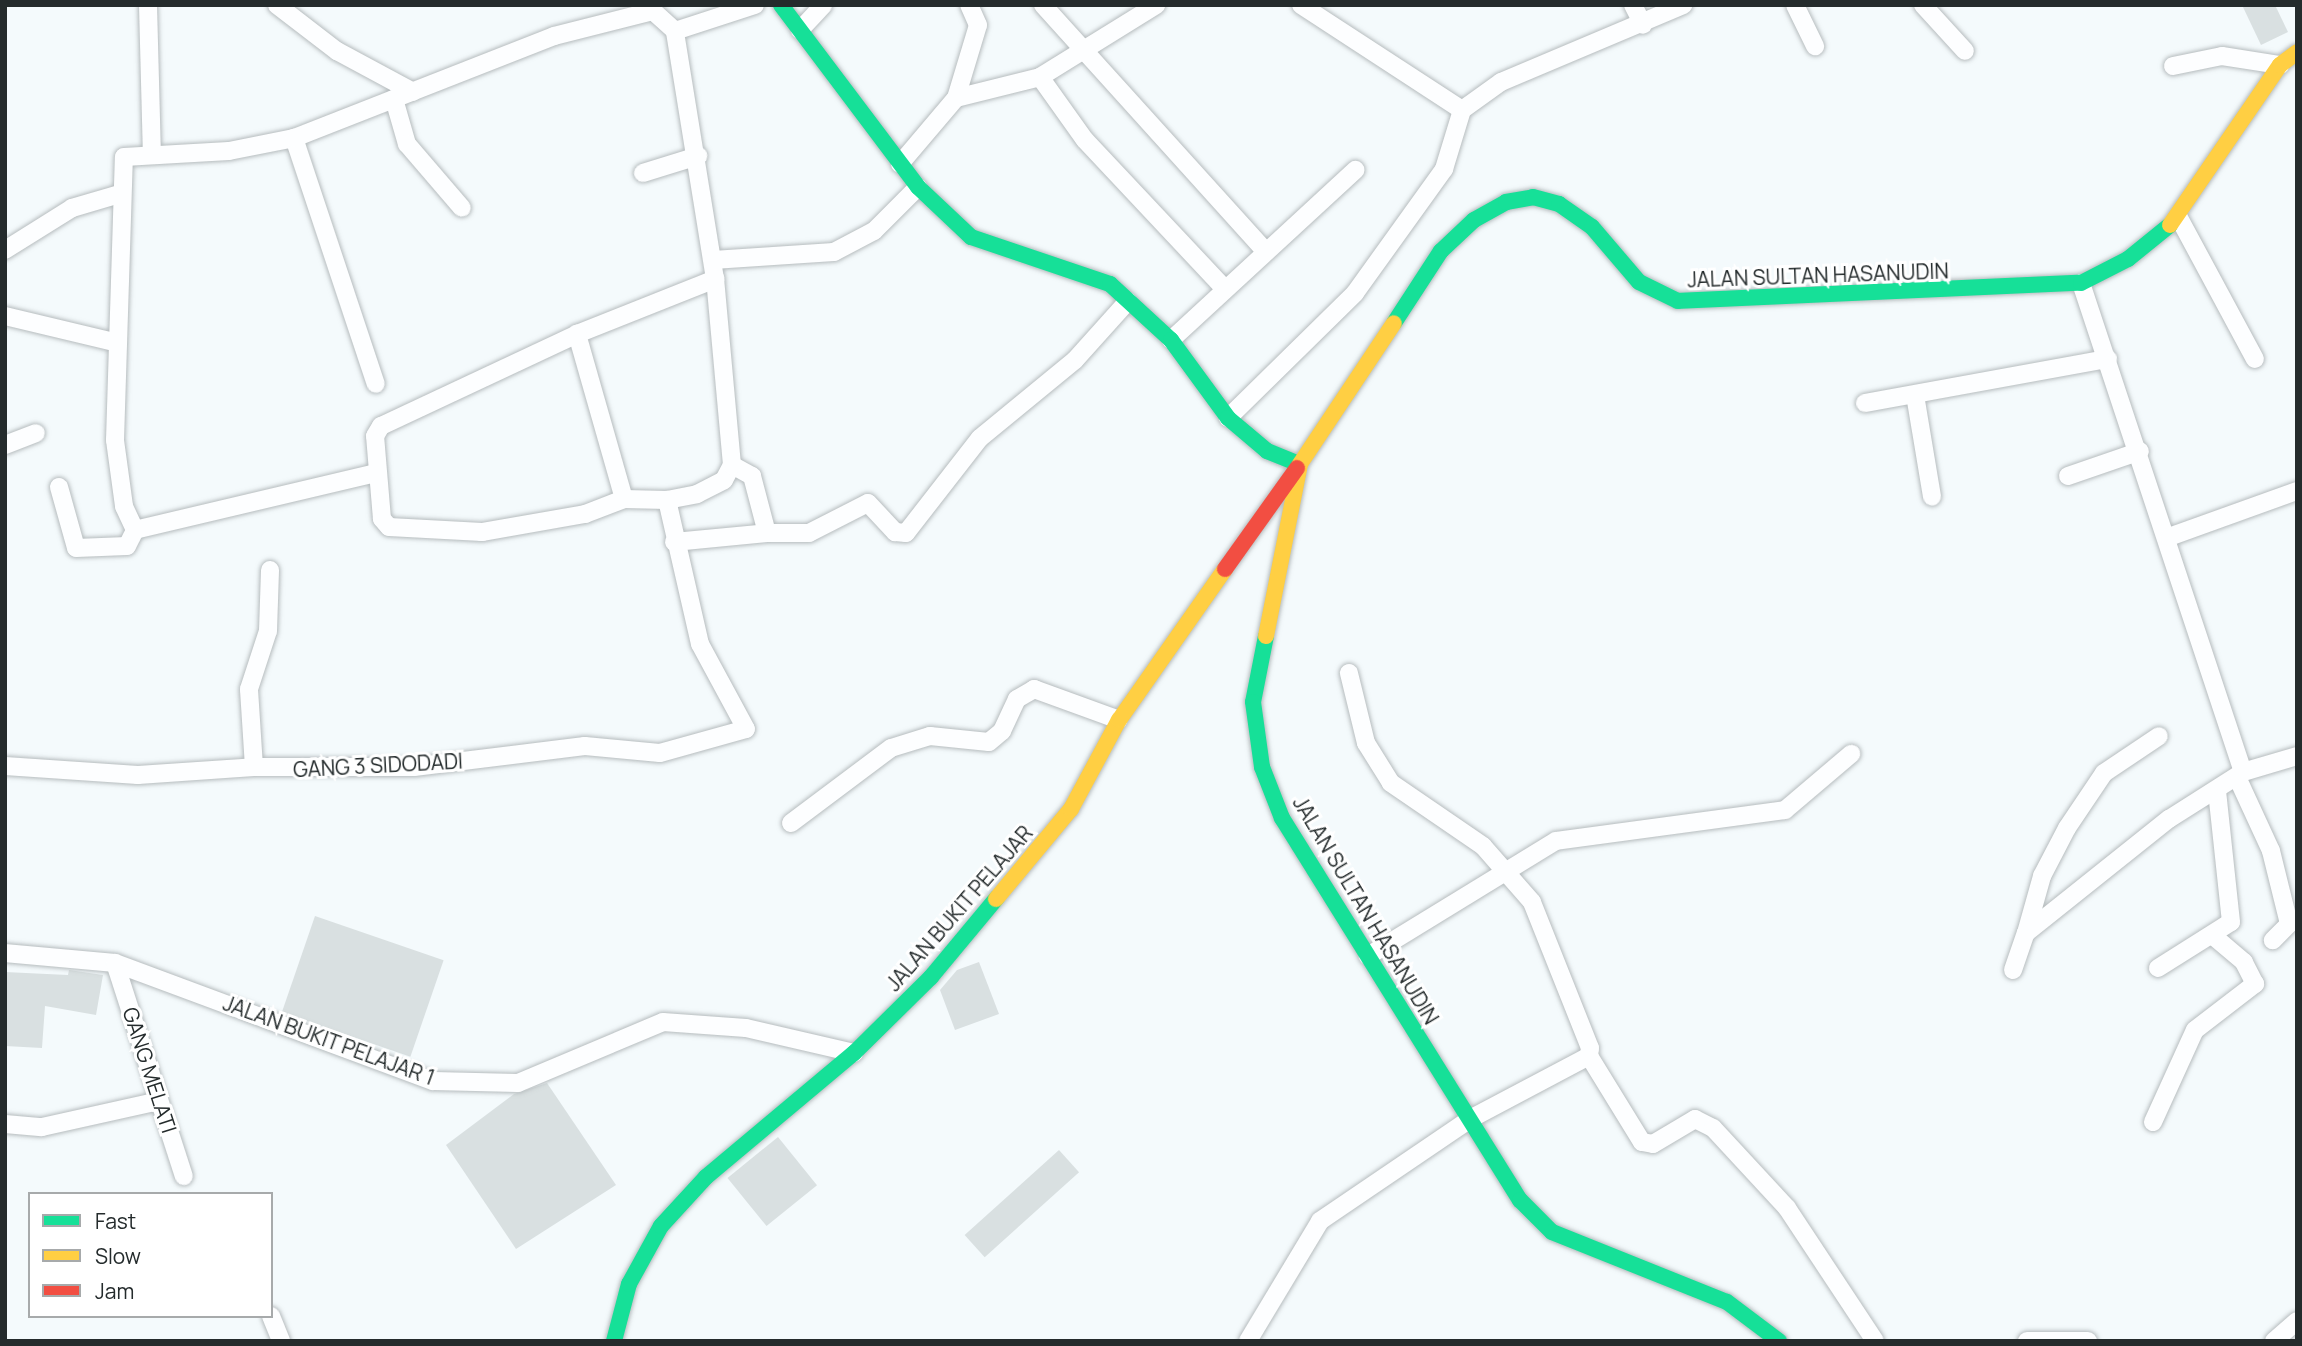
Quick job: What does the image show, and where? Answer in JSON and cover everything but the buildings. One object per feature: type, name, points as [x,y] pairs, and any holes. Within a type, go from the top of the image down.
[{"type":"street","points":[[148,5],[152,153]]},
{"type":"street","points":[[277,5],[337,51],[413,92]]},
{"type":"street","points":[[675,31],[755,5]]},
{"type":"street","points":[[781,5],[918,187],[971,237],[1025,260],[1083,272],[1128,301],[1171,341],[1228,418],[1267,452],[1300,464]]},
{"type":"street","points":[[800,30],[823,5]]},
{"type":"street","points":[[900,163],[957,98],[978,25],[969,5]]},
{"type":"street","points":[[1043,5],[1084,54],[1264,250]]},
{"type":"street","points":[[957,98],[1040,77],[1084,54],[1156,5]]},
{"type":"street","points":[[1301,5],[1462,110]]},
{"type":"street","points":[[1633,5],[1643,25]]},
{"type":"street","points":[[1228,418],[1355,293],[1444,169],[1462,110],[1501,82],[1643,25],[1684,5]]},
{"type":"street","points":[[1795,5],[1815,46]]},
{"type":"street","points":[[1923,5],[1965,51]]},
{"type":"street","points":[[135,530],[124,506],[115,440],[114,342],[124,157],[152,153],[229,151],[294,138],[554,36],[652,8],[675,31],[698,156],[713,260],[715,279],[732,465],[724,480],[706,490],[667,500],[624,499],[585,514],[482,532],[389,527],[378,510],[376,436],[390,419],[577,334],[715,279]]},
{"type":"street","name":"JALAN SULTAN HASANUDIN","points":[[1779,1341],[1727,1302],[1589,1252],[1552,1232],[1520,1200],[1282,818],[1255,733],[1253,702],[1300,464],[1441,251],[1474,220],[1506,202],[1533,197],[1559,204],[1592,227],[1639,282],[1678,301],[2081,283],[2128,259],[2179,218],[2280,65],[2297,52]]},
{"type":"street","points":[[2173,66],[2222,56],[2280,65]]},
{"type":"street","points":[[1040,77],[1085,140],[1223,286]]},
{"type":"street","points":[[394,99],[407,144],[462,208]]},
{"type":"street","points":[[294,138],[376,384]]},
{"type":"street","points":[[643,173],[698,156]]},
{"type":"street","points":[[1171,341],[1223,286],[1355,170]]},
{"type":"street","points":[[713,260],[834,252],[874,231],[918,187]]},
{"type":"street","points":[[5,250],[72,208],[120,194]]},
{"type":"street","points":[[2179,218],[2255,359]]},
{"type":"street","points":[[2081,283],[2169,537],[2240,774],[2271,851],[2288,919],[2287,929],[2273,940]]},
{"type":"street","points":[[667,500],[674,542],[767,533],[809,533],[868,503],[895,532],[914,528],[980,438],[1075,360],[1128,301]]},
{"type":"street","points":[[5,316],[114,342]]},
{"type":"street","points":[[577,334],[624,499]]},
{"type":"street","points":[[1865,403],[2108,359]]},
{"type":"street","points":[[1915,395],[1932,497]]},
{"type":"street","points":[[5,445],[36,433]]},
{"type":"street","points":[[2068,477],[2140,451]]},
{"type":"street","name":"JALAN BUKIT PELAJAR","points":[[614,1341],[629,1284],[661,1226],[706,1177],[854,1053],[931,977],[1071,809],[1119,720],[1300,464]]},
{"type":"street","points":[[732,465],[752,476],[767,533]]},
{"type":"street","points":[[135,530],[376,473]]},
{"type":"street","points":[[59,487],[76,548],[127,546],[135,530]]},
{"type":"street","points":[[2169,537],[2297,491]]},
{"type":"street","name":"GANG 3 SIDODADI","points":[[5,766],[138,775],[254,767],[414,767],[585,746],[660,753],[746,729],[700,644],[674,542]]},
{"type":"street","points":[[254,767],[249,689],[268,631],[270,570]]},
{"type":"street","points":[[1349,673],[1366,743],[1391,783],[1506,867],[1548,932],[1588,1056],[1642,1142],[1653,1144],[1695,1119],[1713,1128],[1787,1208],[1875,1341]]},
{"type":"street","points":[[791,823],[891,748],[930,736],[989,742],[1002,731],[1017,699],[1034,689],[1119,720]]},
{"type":"street","points":[[2013,970],[2042,876],[2067,828],[2104,773],[2159,736]]},
{"type":"street","points":[[1368,956],[1440,916],[1506,867],[1577,835],[1785,810],[1851,754]]},
{"type":"street","points":[[2026,933],[2169,819],[2240,774],[2297,756]]},
{"type":"street","points":[[2158,968],[2231,922],[2233,911],[2217,791]]},
{"type":"street","points":[[2153,1122],[2194,1030],[2255,984],[2244,962],[2212,935]]},
{"type":"street","name":"JALAN BUKIT PELAJAR 1","points":[[5,953],[116,963],[433,1081],[518,1083],[663,1022],[746,1028],[854,1053]]},
{"type":"street","name":"GANG MELATI","points":[[116,963],[184,1176]]},
{"type":"street","points":[[1248,1341],[1320,1220],[1470,1119],[1588,1056]]},
{"type":"street","points":[[5,1124],[42,1127],[159,1101]]},
{"type":"street","points":[[272,1318],[281,1341]]},
{"type":"street","points":[[2274,1341],[2297,1321]]},
{"type":"street","points":[[2026,1341],[2088,1341]]},
{"type":"traffic: fast","points":[[781,5],[918,187],[971,237],[1110,284],[1171,340],[1228,418],[1267,451],[1300,464]]},
{"type":"traffic: fast","points":[[1394,323],[1441,251],[1474,220],[1506,202],[1533,197],[1559,204],[1592,227],[1639,282],[1678,301],[2081,283],[2128,259],[2170,225]]},
{"type":"traffic: fast","points":[[1266,636],[1253,702],[1262,767],[1282,818],[1520,1200],[1552,1232],[1727,1302],[1779,1341]]},
{"type":"traffic: fast","points":[[614,1341],[629,1284],[661,1226],[706,1177],[854,1053],[931,977],[996,899]]},
{"type":"traffic: slow","points":[[2170,225],[2280,65],[2297,52]]},
{"type":"traffic: slow","points":[[1266,636],[1300,464],[1394,323]]},
{"type":"traffic: slow","points":[[996,899],[1071,809],[1119,720],[1225,569]]},
{"type":"traffic: jam","points":[[1225,569],[1297,468]]}]
